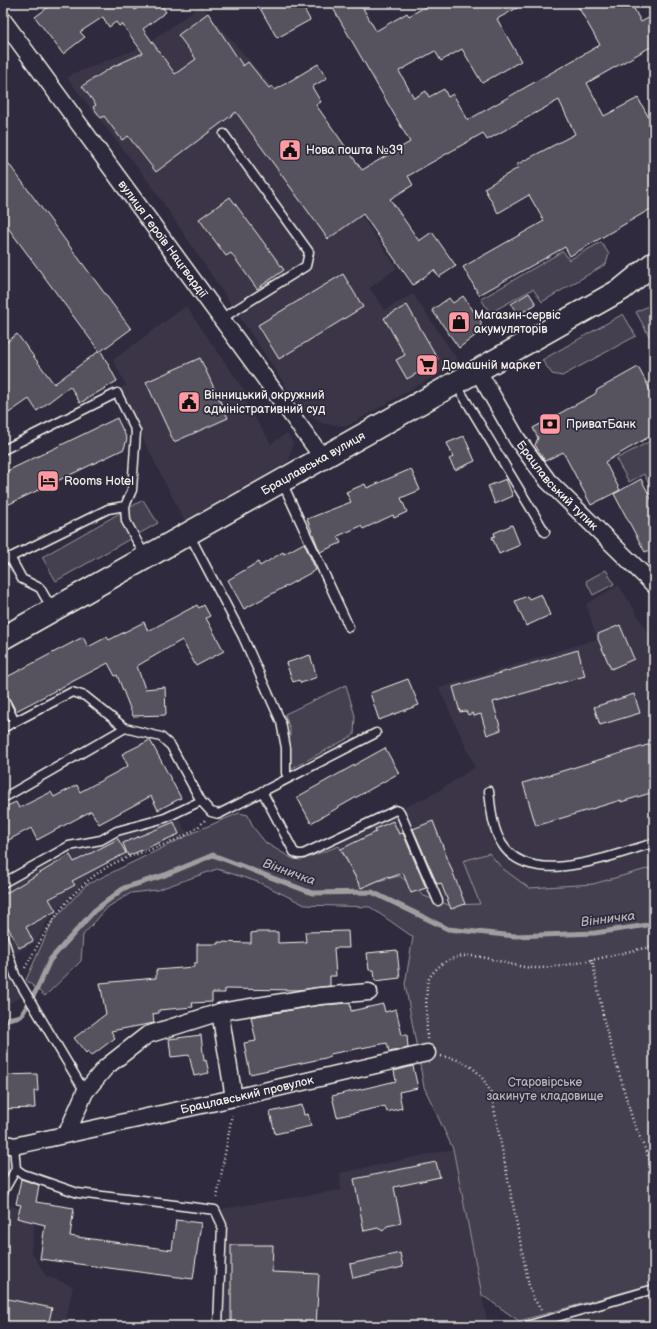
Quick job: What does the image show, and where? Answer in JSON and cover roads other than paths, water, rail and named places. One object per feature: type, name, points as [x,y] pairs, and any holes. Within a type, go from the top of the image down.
[{"type":"main road","name":"Брацлавська вулиця","points":[[3,638],[622,289],[654,262]]},
{"type":"main road","name":"Брацлавська вулиця","points":[[622,289],[654,280]]},
{"type":"street","name":"вулиця Героїв Нацгвардії","points":[[3,20],[323,458]]},
{"type":"street","name":"Брацлавський тупик","points":[[478,371],[517,439],[548,481],[654,585]]},
{"type":"street","points":[[67,1133],[85,1092],[106,1067],[147,1035],[220,1012],[320,996],[369,992]]},
{"type":"street","points":[[220,1012],[234,1098]]},
{"type":"street","name":"Брацлавський провулок","points":[[8,1145],[234,1098],[427,1054]]},
{"type":"lane","points":[[221,319],[306,266],[309,252],[224,134]]},
{"type":"lane","points":[[455,384],[545,532]]},
{"type":"lane","points":[[3,450],[117,393],[136,431],[132,490],[126,506],[126,521],[146,558]]},
{"type":"lane","points":[[282,482],[349,627]]},
{"type":"lane","points":[[53,610],[40,588],[22,579],[6,559],[108,508],[126,506]]},
{"type":"lane","points":[[189,534],[243,637],[281,722],[286,748],[286,773],[289,778]]},
{"type":"lane","points":[[3,728],[72,692],[85,696],[125,728],[161,737],[171,746],[201,801],[211,812],[219,814],[376,733]]},
{"type":"lane","points":[[3,698],[15,722]]},
{"type":"lane","points":[[7,796],[125,728]]},
{"type":"lane","points":[[489,790],[493,824],[502,845],[517,859],[535,867],[569,866],[654,843]]},
{"type":"lane","points":[[262,791],[294,852],[298,854],[304,854],[396,810],[400,812],[438,901]]},
{"type":"lane","points":[[3,883],[69,846],[101,840],[117,831],[165,818],[201,801]]},
{"type":"lane","points":[[3,937],[18,981],[37,1010],[85,1092]]},
{"type":"lane","points":[[8,1145],[16,1169],[23,1174],[78,1193],[215,1210],[222,1225],[218,1326]]},
{"type":"lane","points":[[3,1192],[16,1169]]},
{"type":"lane","points":[[526,1326],[654,1289]]},
{"type":"waterway","name":"Вінничка","points":[[3,1020],[21,1016],[36,991],[50,960],[94,911],[124,888],[165,875],[213,855],[312,893],[372,892],[448,929],[515,936],[595,933],[654,924]]},
{"type":"place","name":"Нова пошта №39","points":[[290,150]]},
{"type":"place","name":"Магазин-сервіс акумуляторів","points":[[459,322]]},
{"type":"place","name":"Домашній маркет","points":[[427,365]]},
{"type":"place","name":"Вінницький окружний адміністративний суд","points":[[189,402]]},
{"type":"place","name":"ПриватБанк","points":[[550,424]]},
{"type":"place","name":"Rooms Hotel","points":[[48,481]]},
{"type":"park label","name":"Старовірське закинуте кладовище","points":[[545,1089]]}]
